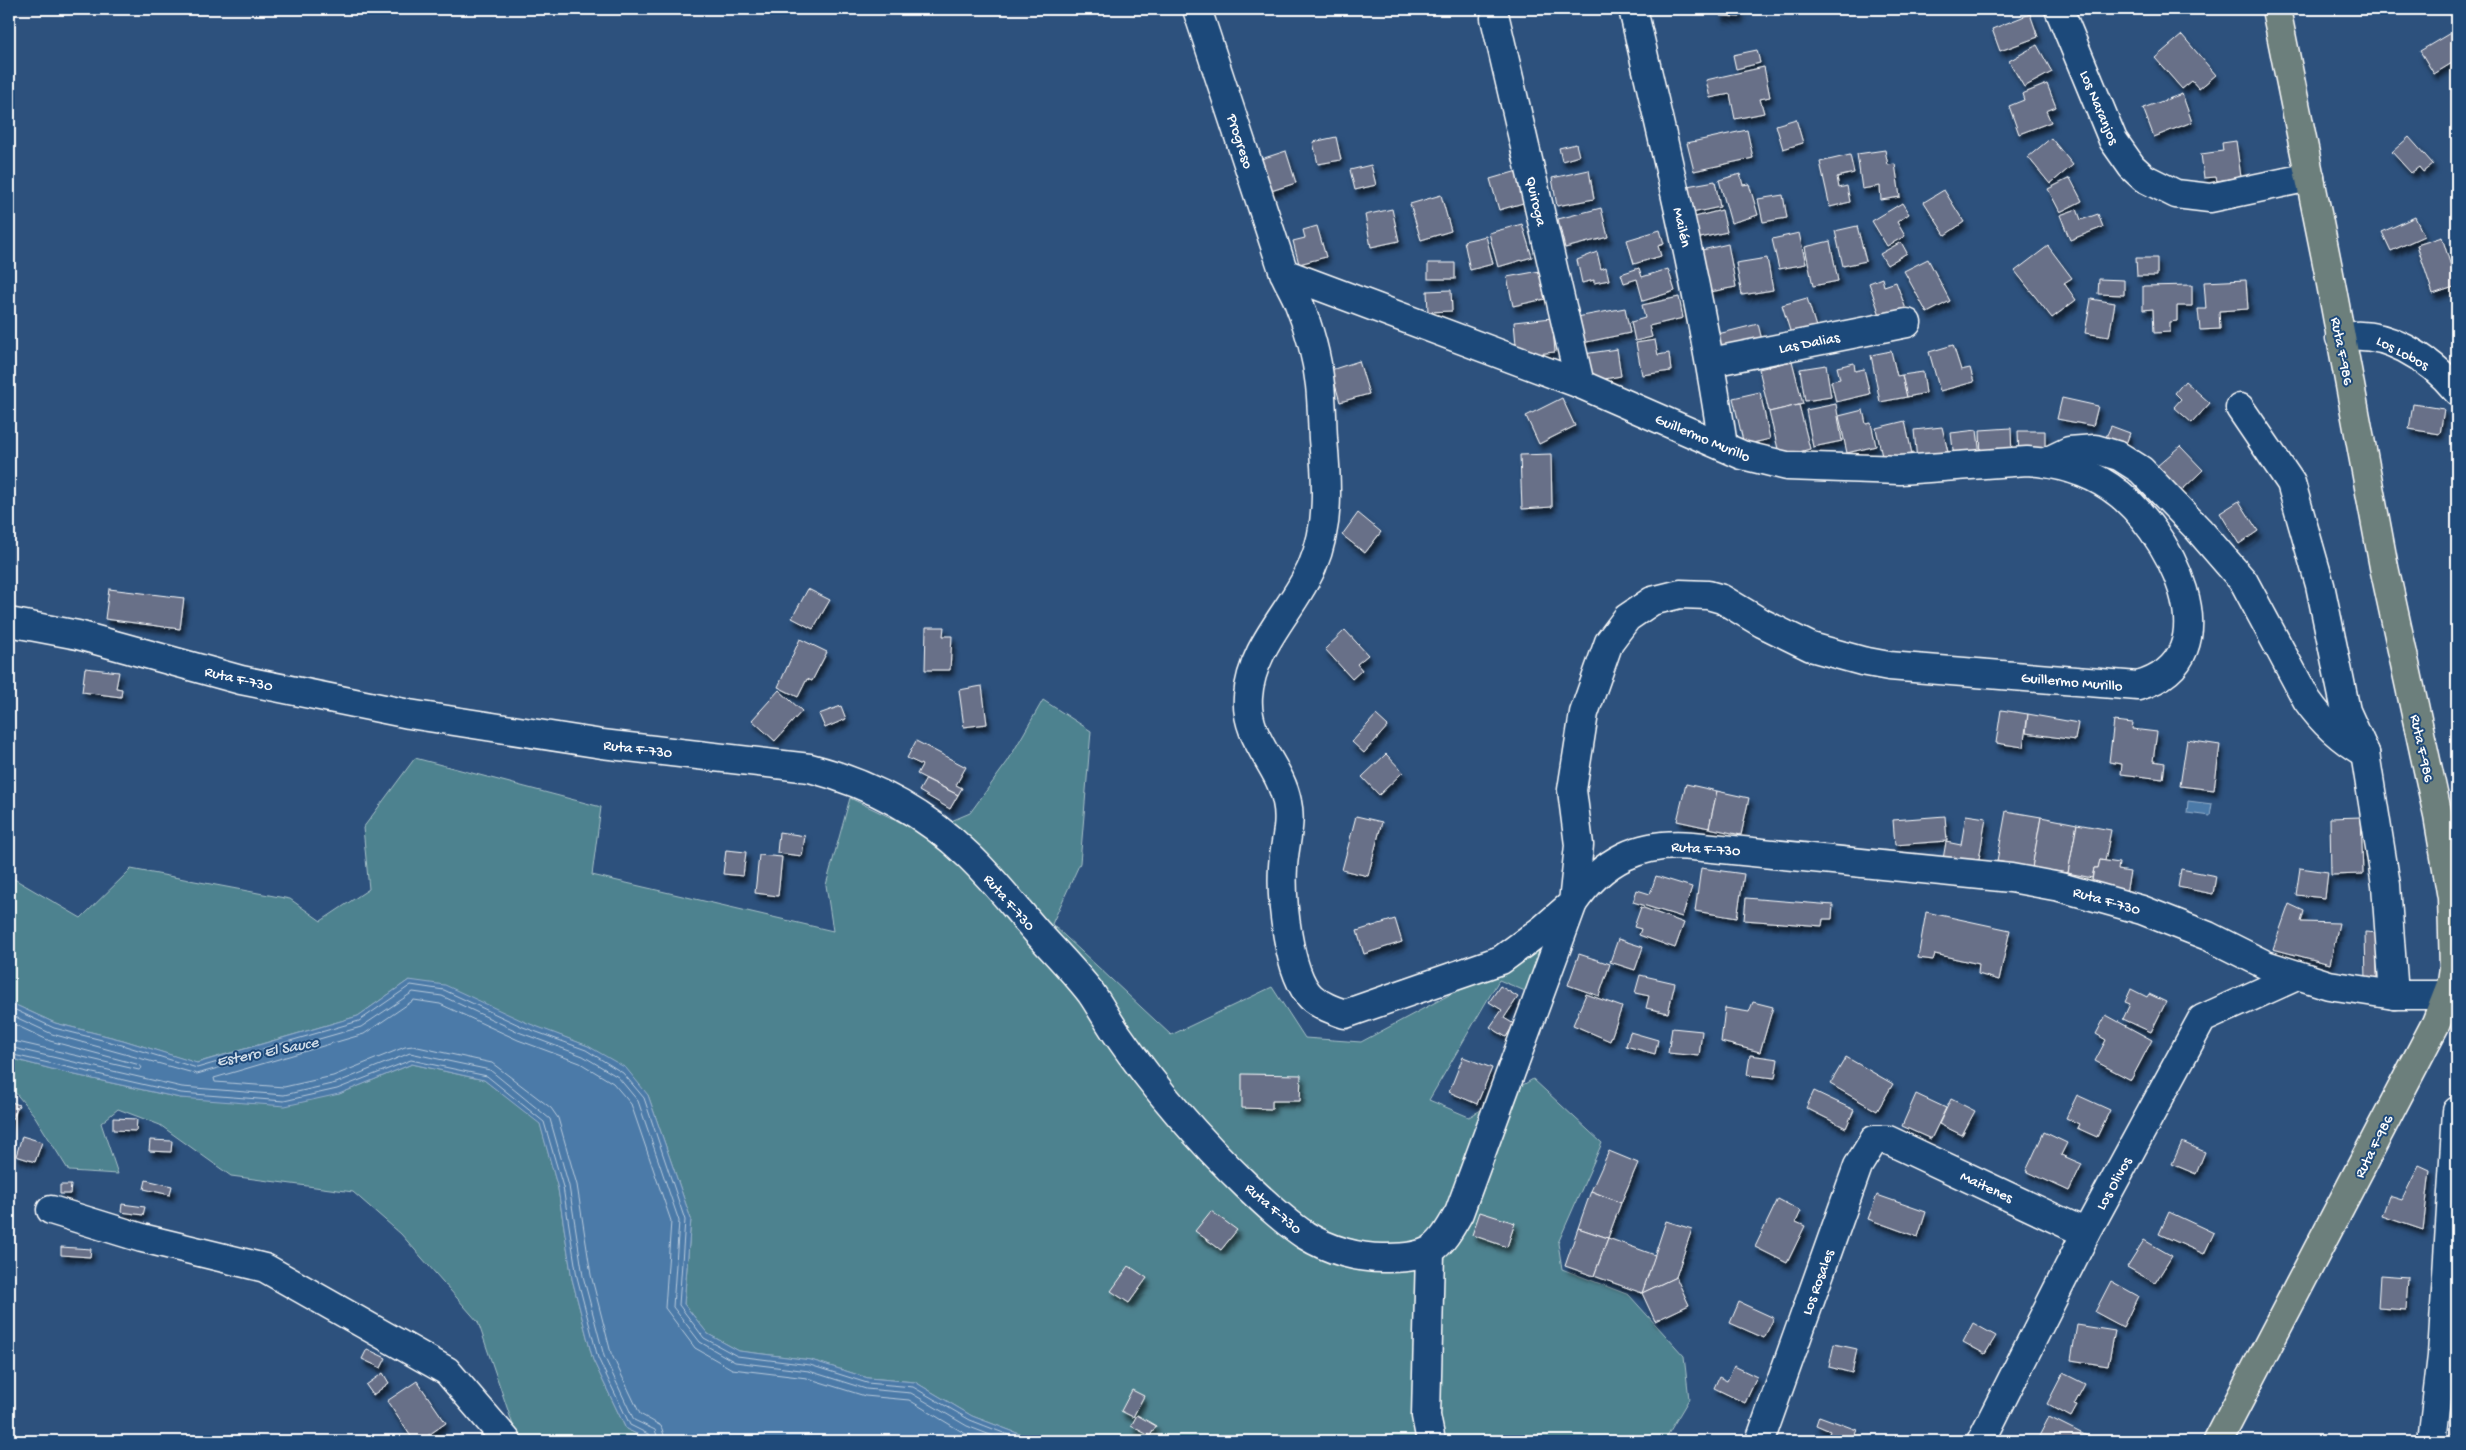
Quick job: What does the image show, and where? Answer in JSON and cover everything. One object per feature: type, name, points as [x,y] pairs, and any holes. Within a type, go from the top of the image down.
[{"type":"main road","name":"Ruta F-986","points":[[2218,1441],[2452,996],[2455,954],[2452,898],[2436,808],[2384,567],[2276,9]]},
{"type":"street","name":"Progreso","points":[[1197,9],[1284,274],[1301,309],[1315,355],[1320,384],[1326,474],[1326,521],[1313,566],[1267,642],[1250,684],[1248,702],[1250,718],[1259,745],[1277,774],[1288,804],[1289,820],[1285,845],[1283,894],[1287,929],[1298,976],[1312,997],[1327,1008],[1345,1014],[1501,960],[1543,930],[1573,903]]},
{"type":"street","name":"Mailén","points":[[1633,9],[1711,362],[1723,446]]},
{"type":"street","name":"Los Naranjos","points":[[2058,9],[2113,140],[2132,167],[2144,178],[2176,194],[2210,198],[2310,177]]},
{"type":"street","name":"Quiroga","points":[[1495,18],[1580,384]]},
{"type":"street","name":"Guillermo Murillo","points":[[1284,274],[1580,384],[1762,461],[1803,466],[1900,470],[2008,462],[2046,462],[2081,472],[2111,487],[2140,514],[2160,539],[2180,582],[2188,626],[2184,649],[2171,670],[2150,683],[2125,686],[1889,666],[1837,655],[1811,646],[1778,631],[1722,599],[1708,595],[1680,594],[1652,602],[1627,618],[1609,642],[1584,713],[1572,790],[1579,845],[1573,903]]},
{"type":"street","name":"Las Dalias","points":[[1711,362],[1907,323]]},
{"type":"street","name":"Los Lobos","points":[[2340,338],[2362,335],[2384,339],[2416,356],[2436,371],[2457,391]]},
{"type":"street","points":[[2240,408],[2291,483],[2320,585],[2346,711],[2365,753],[2386,885],[2394,995]]},
{"type":"street","points":[[2046,462],[2068,451],[2095,449],[2119,456],[2141,470],[2199,530],[2244,582],[2307,700],[2320,718],[2335,734],[2365,753]]},
{"type":"street","name":"Ruta F-730","points":[[9,622],[78,635],[241,680],[408,714],[602,744],[782,764],[819,770],[864,785],[912,809],[940,829],[971,858],[1090,993],[1116,1033],[1175,1110],[1234,1173],[1289,1224],[1323,1244],[1362,1256],[1398,1258],[1430,1252],[1447,1234],[1459,1213],[1573,903],[1598,873],[1628,854],[1660,846],[1693,846],[2001,877],[2060,887],[2142,910],[2208,936],[2266,965],[2297,976],[2345,988],[2394,995],[2452,996]]},
{"type":"street","name":"Los Olivos","points":[[1981,1441],[2086,1233],[2202,1019],[2297,976]]},
{"type":"street","points":[[2432,1441],[2449,1357],[2457,1112]]},
{"type":"street","name":"Los Rosales","points":[[1760,1441],[1858,1166],[1874,1140],[1888,1140]]},
{"type":"street","name":"Maitenes","points":[[1888,1140],[2086,1233]]},
{"type":"street","points":[[51,1210],[142,1238],[265,1268],[447,1371],[507,1441]]},
{"type":"street","points":[[1430,1252],[1426,1416],[1432,1441]]},
{"type":"green space","points":[[1043,700],[1091,731],[1080,863],[1052,924],[1171,1035],[1272,987],[1305,1038],[1361,1042],[1552,940],[1530,993],[1499,980],[1429,1100],[1469,1117],[1533,1079],[1602,1143],[1558,1243],[1562,1269],[1629,1295],[1684,1356],[1689,1399],[1664,1441],[1635,1441],[1620,1437],[1615,1441],[1038,1441],[972,1416],[915,1382],[868,1378],[811,1360],[739,1351],[708,1334],[684,1304],[691,1219],[648,1095],[588,1046],[409,980],[358,1016],[196,1063],[123,1040],[55,1023],[9,1002],[9,876],[81,918],[131,869],[290,899],[321,921],[369,889],[363,828],[415,758],[601,807],[592,875],[833,931],[826,885],[850,798],[923,833],[970,813],[1008,761]]},
{"type":"green space","points":[[9,1058],[75,1075],[180,1098],[339,1094],[412,1064],[484,1080],[540,1123],[558,1189],[572,1279],[593,1360],[626,1429],[652,1441],[525,1441],[515,1431],[478,1322],[401,1234],[353,1192],[231,1176],[160,1125],[118,1109],[101,1123],[118,1174],[69,1171],[34,1115],[13,1090],[9,1090]]},
{"type":"water","points":[[2188,801],[2212,804],[2210,816],[2187,813]]},
{"type":"water","name":"Estero El Sauce","points":[[409,980],[445,985],[525,1022],[588,1046],[626,1068],[648,1095],[691,1219],[684,1304],[708,1334],[739,1351],[811,1360],[868,1378],[915,1382],[972,1416],[1038,1441],[652,1441],[626,1429],[593,1360],[572,1279],[558,1189],[540,1124],[484,1080],[412,1064],[339,1094],[285,1106],[180,1098],[75,1075],[9,1058],[9,1002],[55,1023],[123,1040],[197,1063],[358,1016]]},
{"type":"building","points":[[1721,9],[1740,9],[1740,17],[1720,16]]},
{"type":"building","points":[[2030,14],[2038,37],[2000,51],[1992,29]]},
{"type":"building","points":[[2457,29],[2457,60],[2434,74],[2420,51]]},
{"type":"building","points":[[2182,35],[2216,75],[2199,89],[2192,81],[2182,89],[2155,58]]},
{"type":"building","points":[[2037,45],[2052,72],[2024,87],[2009,61]]},
{"type":"building","points":[[1757,50],[1760,63],[1736,69],[1733,55]]},
{"type":"building","points":[[1764,67],[1770,97],[1760,99],[1764,113],[1735,119],[1730,94],[1710,98],[1706,80]]},
{"type":"building","points":[[2047,84],[2056,107],[2046,111],[2051,122],[2019,134],[2009,106],[2024,100],[2022,94]]},
{"type":"building","points":[[2182,94],[2192,122],[2154,137],[2143,108]]},
{"type":"building","points":[[1796,119],[1803,143],[1783,149],[1776,125]]},
{"type":"building","points":[[1747,130],[1753,158],[1694,171],[1687,143]]},
{"type":"building","points":[[1336,137],[1341,160],[1318,164],[1313,142]]},
{"type":"building","points":[[2409,137],[2433,164],[2423,172],[2419,167],[2411,173],[2392,152]]},
{"type":"building","points":[[2051,138],[2073,165],[2050,184],[2028,157]]},
{"type":"building","points":[[2236,141],[2241,177],[2217,181],[2216,177],[2204,178],[2201,154],[2223,151],[2222,143]]},
{"type":"building","points":[[1576,144],[1579,156],[1562,161],[1559,148]]},
{"type":"building","points":[[1885,150],[1888,165],[1895,164],[1900,197],[1881,200],[1880,186],[1862,189],[1857,154]]},
{"type":"building","points":[[1286,151],[1296,183],[1268,192],[1258,160]]},
{"type":"building","points":[[1850,155],[1854,173],[1837,177],[1839,188],[1847,186],[1850,202],[1830,207],[1820,162]]},
{"type":"building","points":[[1371,165],[1376,185],[1355,190],[1350,170]]},
{"type":"building","points":[[1521,170],[1530,201],[1499,210],[1490,179]]},
{"type":"building","points":[[1589,170],[1594,199],[1557,206],[1552,178]]},
{"type":"building","points":[[1740,174],[1743,185],[1749,184],[1758,215],[1731,223],[1719,180]]},
{"type":"building","points":[[2070,178],[2082,201],[2060,212],[2048,189]]},
{"type":"building","points":[[1715,181],[1720,207],[1692,213],[1687,186]]},
{"type":"building","points":[[1944,190],[1964,222],[1945,235],[1924,202]]},
{"type":"building","points":[[1441,195],[1451,231],[1421,240],[1410,204]]},
{"type":"building","points":[[1783,195],[1787,218],[1763,222],[1758,199]]},
{"type":"building","points":[[1902,203],[1909,214],[1897,222],[1905,236],[1887,246],[1872,221]]},
{"type":"building","points":[[1601,208],[1608,237],[1565,248],[1558,219]]},
{"type":"building","points":[[1392,209],[1399,241],[1371,247],[1365,215]]},
{"type":"building","points":[[2077,209],[2081,220],[2098,214],[2103,227],[2070,240],[2060,215]]},
{"type":"building","points":[[1722,210],[1727,232],[1696,239],[1691,218]]},
{"type":"building","points":[[2415,217],[2424,236],[2391,251],[2382,232]]},
{"type":"building","points":[[1522,224],[1532,257],[1498,267],[1489,233]]},
{"type":"building","points":[[1317,226],[1326,257],[1299,264],[1293,241],[1305,238],[1303,230]]},
{"type":"building","points":[[1857,226],[1866,261],[1843,266],[1835,231]]},
{"type":"building","points":[[1660,230],[1664,244],[1658,246],[1661,256],[1634,264],[1627,240]]},
{"type":"building","points":[[1799,233],[1806,264],[1779,269],[1772,239]]},
{"type":"building","points":[[1486,236],[1493,264],[1470,270],[1464,241]]},
{"type":"building","points":[[2442,237],[2457,286],[2433,294],[2417,245]]},
{"type":"building","points":[[1830,241],[1838,281],[1813,286],[1805,247]]},
{"type":"building","points":[[1901,242],[1907,253],[1887,265],[1880,254]]},
{"type":"building","points":[[1728,244],[1736,287],[1710,292],[1702,250]]},
{"type":"building","points":[[2048,246],[2072,278],[2064,283],[2076,300],[2052,318],[2015,271]]},
{"type":"building","points":[[1597,252],[1601,269],[1606,267],[1609,280],[1594,283],[1594,280],[1582,283],[1577,260]]},
{"type":"building","points":[[1767,258],[1773,290],[1742,295],[1736,263]]},
{"type":"building","points":[[2136,258],[2157,258],[2157,276],[2137,276]]},
{"type":"building","points":[[1928,259],[1950,301],[1927,313],[1904,271]]},
{"type":"building","points":[[1428,263],[1455,263],[1455,279],[1428,279]]},
{"type":"building","points":[[1639,268],[1642,277],[1668,269],[1675,291],[1643,301],[1637,279],[1624,283],[1621,274]]},
{"type":"building","points":[[1540,271],[1545,299],[1513,306],[1507,277]]},
{"type":"building","points":[[1882,278],[1884,286],[1896,282],[1907,312],[1882,321],[1869,283]]},
{"type":"building","points":[[2099,279],[2124,280],[2124,295],[2098,294]]},
{"type":"building","points":[[2246,280],[2248,309],[2219,311],[2220,329],[2200,330],[2198,309],[2206,309],[2204,282]]},
{"type":"building","points":[[2192,285],[2192,306],[2177,306],[2177,321],[2170,322],[2170,332],[2154,333],[2153,309],[2143,310],[2143,286]]},
{"type":"building","points":[[1451,290],[1452,311],[1428,312],[1427,291]]},
{"type":"building","points":[[1679,297],[1683,318],[1649,326],[1652,337],[1635,341],[1631,322],[1645,318],[1642,305]]},
{"type":"building","points":[[1807,298],[1816,327],[1791,334],[1782,305]]},
{"type":"building","points":[[2091,299],[2115,303],[2109,337],[2085,333]]},
{"type":"building","points":[[1625,308],[1630,333],[1582,343],[1577,317]]},
{"type":"building","points":[[1552,318],[1555,352],[1517,356],[1514,322]]},
{"type":"building","points":[[1758,324],[1763,344],[1723,355],[1718,334]]},
{"type":"building","points":[[1655,340],[1658,355],[1669,353],[1671,371],[1642,375],[1636,343]]},
{"type":"building","points":[[1953,345],[1961,370],[1970,368],[1974,382],[1940,391],[1929,352]]},
{"type":"building","points":[[1617,349],[1621,376],[1588,382],[1584,354]]},
{"type":"building","points":[[1891,351],[1897,376],[1902,375],[1907,397],[1880,402],[1871,355]]},
{"type":"building","points":[[1359,361],[1369,394],[1340,402],[1331,370]]},
{"type":"building","points":[[1792,361],[1803,404],[1769,412],[1759,369]]},
{"type":"building","points":[[1854,363],[1855,371],[1864,369],[1870,394],[1836,402],[1831,381],[1840,379],[1837,367]]},
{"type":"building","points":[[1826,365],[1831,397],[1805,401],[1800,369]]},
{"type":"building","points":[[1923,372],[1926,393],[1907,397],[1902,375]]},
{"type":"building","points":[[2185,381],[2210,403],[2192,423],[2174,407],[2181,399],[2175,393]]},
{"type":"building","points":[[1760,392],[1770,439],[1744,445],[1733,398]]},
{"type":"building","points":[[1562,398],[1575,426],[1539,444],[1526,416]]},
{"type":"building","points":[[2062,398],[2098,406],[2093,426],[2057,419]]},
{"type":"building","points":[[1836,404],[1842,441],[1813,447],[1806,410]]},
{"type":"building","points":[[2413,404],[2444,409],[2440,434],[2409,429]]},
{"type":"building","points":[[1799,405],[1810,449],[1780,457],[1769,412]]},
{"type":"building","points":[[1863,410],[1866,424],[1871,423],[1876,446],[1847,453],[1839,416]]},
{"type":"building","points":[[1905,421],[1912,454],[1883,461],[1876,428]]},
{"type":"building","points":[[2111,426],[2130,433],[2123,452],[2103,444]]},
{"type":"building","points":[[1942,427],[1949,456],[1917,460],[1914,430]]},
{"type":"building","points":[[2011,428],[2012,458],[1981,459],[1980,430]]},
{"type":"building","points":[[1977,430],[1980,456],[1954,458],[1951,433]]},
{"type":"building","points":[[2018,431],[2045,431],[2045,458],[2019,458]]},
{"type":"building","points":[[2180,446],[2203,470],[2180,492],[2156,467]]},
{"type":"building","points":[[1551,454],[1552,507],[1522,509],[1520,455]]},
{"type":"building","points":[[2239,501],[2258,531],[2239,544],[2220,513]]},
{"type":"building","points":[[1358,513],[1381,532],[1365,553],[1342,535]]},
{"type":"building","points":[[109,589],[184,598],[180,629],[105,619]]},
{"type":"building","points":[[808,589],[830,600],[813,629],[792,618]]},
{"type":"building","points":[[926,627],[944,627],[943,636],[952,636],[950,670],[925,670]]},
{"type":"building","points":[[1345,630],[1368,655],[1357,664],[1362,670],[1352,679],[1325,649]]},
{"type":"building","points":[[800,639],[827,652],[812,681],[807,679],[798,697],[778,687]]},
{"type":"building","points":[[85,668],[119,672],[116,688],[122,689],[121,697],[82,692]]},
{"type":"building","points":[[982,686],[987,724],[964,727],[959,690]]},
{"type":"building","points":[[779,690],[802,711],[775,741],[752,720]]},
{"type":"building","points":[[841,706],[846,719],[825,728],[819,714]]},
{"type":"building","points":[[2001,710],[2028,714],[2023,747],[1996,743]]},
{"type":"building","points":[[2028,714],[2078,723],[2075,740],[2026,733]]},
{"type":"building","points":[[1376,715],[1388,726],[1364,753],[1352,742]]},
{"type":"building","points":[[2114,721],[2133,723],[2132,729],[2157,732],[2153,761],[2165,763],[2163,779],[2121,774],[2122,764],[2109,762]]},
{"type":"building","points":[[2187,740],[2220,745],[2214,790],[2180,786]]},
{"type":"building","points":[[916,741],[966,767],[956,785],[962,788],[958,795],[917,774],[922,765],[907,758]]},
{"type":"building","points":[[1386,754],[1403,772],[1379,795],[1362,777]]},
{"type":"building","points":[[926,779],[958,795],[950,809],[919,791]]},
{"type":"building","points":[[1686,784],[1717,791],[1709,828],[1677,821]]},
{"type":"building","points":[[1717,791],[1749,798],[1741,835],[1709,828]]},
{"type":"building","points":[[2006,811],[2041,817],[2032,868],[1997,861]]},
{"type":"building","points":[[1966,815],[1986,818],[1978,865],[1943,859],[1946,842],[1961,845]]},
{"type":"building","points":[[1356,816],[1382,822],[1368,876],[1342,870]]},
{"type":"building","points":[[1945,816],[1947,841],[1895,845],[1893,820]]},
{"type":"building","points":[[2041,817],[2077,824],[2068,873],[2032,868]]},
{"type":"building","points":[[2361,817],[2363,874],[2331,875],[2330,818]]},
{"type":"building","points":[[2077,824],[2111,830],[2105,861],[2100,860],[2098,868],[2094,868],[2092,878],[2068,873]]},
{"type":"building","points":[[779,832],[805,836],[802,856],[777,853]]},
{"type":"building","points":[[726,850],[746,852],[743,876],[723,874]]},
{"type":"building","points":[[759,855],[782,857],[778,896],[755,893]]},
{"type":"building","points":[[2100,860],[2119,863],[2118,870],[2130,872],[2126,893],[2091,887],[2094,868],[2098,868]]},
{"type":"building","points":[[1701,868],[1744,874],[1737,918],[1695,911]]},
{"type":"building","points":[[2300,868],[2328,872],[2325,898],[2296,895]]},
{"type":"building","points":[[2181,869],[2216,876],[2213,894],[2178,887]]},
{"type":"building","points":[[1656,876],[1692,887],[1682,917],[1633,902],[1637,890],[1650,894]]},
{"type":"building","points":[[1746,898],[1833,905],[1832,919],[1823,919],[1822,926],[1744,920]]},
{"type":"building","points":[[2289,904],[2304,911],[2301,922],[2339,923],[2330,964],[2273,949]]},
{"type":"building","points":[[1641,907],[1684,923],[1675,948],[1639,935],[1641,929],[1634,927]]},
{"type":"building","points":[[1926,912],[2010,930],[1999,980],[1978,974],[1979,964],[1935,954],[1933,960],[1918,958]]},
{"type":"building","points":[[1395,919],[1402,942],[1364,954],[1357,931]]},
{"type":"building","points":[[2365,932],[2377,933],[2377,979],[2366,981]]},
{"type":"building","points":[[1618,939],[1643,947],[1635,970],[1610,962]]},
{"type":"building","points":[[1579,954],[1610,964],[1599,996],[1568,985]]},
{"type":"building","points":[[1640,975],[1675,983],[1668,1013],[1646,1008],[1649,996],[1635,993]]},
{"type":"building","points":[[1500,986],[1518,997],[1504,1018],[1514,1024],[1506,1037],[1490,1027],[1502,1010],[1489,1002]]},
{"type":"building","points":[[2131,989],[2147,997],[2149,994],[2166,1002],[2151,1032],[2123,1019],[2130,1004],[2125,1002]]},
{"type":"building","points":[[1586,994],[1622,1007],[1610,1041],[1573,1025]]},
{"type":"building","points":[[1753,1002],[1773,1007],[1760,1052],[1721,1042],[1725,1008],[1749,1012]]},
{"type":"building","points":[[2106,1015],[2152,1040],[2131,1080],[2095,1061],[2106,1040],[2096,1034]]},
{"type":"building","points":[[1672,1028],[1702,1031],[1699,1056],[1668,1053]]},
{"type":"building","points":[[1630,1032],[1658,1040],[1655,1054],[1626,1046]]},
{"type":"building","points":[[1750,1055],[1778,1059],[1775,1078],[1747,1075]]},
{"type":"building","points":[[1463,1057],[1492,1068],[1477,1104],[1449,1092]]},
{"type":"building","points":[[1846,1057],[1893,1084],[1877,1111],[1830,1084]]},
{"type":"building","points":[[1242,1074],[1301,1075],[1300,1101],[1272,1101],[1272,1109],[1242,1108]]},
{"type":"building","points":[[1814,1091],[1854,1110],[1846,1128],[1806,1108]]},
{"type":"building","points":[[1916,1094],[1946,1108],[1931,1139],[1902,1126]]},
{"type":"building","points":[[2077,1095],[2110,1110],[2097,1137],[2077,1128],[2079,1124],[2066,1118]]},
{"type":"building","points":[[1951,1099],[1975,1111],[1962,1135],[1939,1124]]},
{"type":"building","points":[[9,1101],[19,1105],[9,1127]]},
{"type":"building","points":[[113,1118],[137,1119],[136,1131],[113,1130]]},
{"type":"building","points":[[2044,1132],[2067,1143],[2061,1155],[2082,1164],[2069,1191],[2026,1171]]},
{"type":"building","points":[[22,1136],[42,1142],[35,1162],[16,1156]]},
{"type":"building","points":[[150,1140],[172,1141],[171,1152],[149,1151]]},
{"type":"building","points":[[2182,1142],[2205,1152],[2196,1174],[2172,1164]]},
{"type":"building","points":[[1609,1151],[1638,1163],[1621,1203],[1591,1191]]},
{"type":"building","points":[[2419,1165],[2430,1170],[2423,1230],[2382,1216],[2389,1196],[2402,1200]]},
{"type":"building","points":[[146,1180],[172,1186],[170,1195],[144,1189]]},
{"type":"building","points":[[60,1185],[71,1185],[70,1194],[60,1194]]},
{"type":"building","points":[[1591,1191],[1621,1203],[1608,1238],[1578,1228]]},
{"type":"building","points":[[1877,1195],[1926,1212],[1918,1237],[1868,1219]]},
{"type":"building","points":[[1778,1199],[1801,1211],[1796,1222],[1805,1226],[1787,1263],[1755,1247]]},
{"type":"building","points":[[122,1204],[145,1207],[143,1215],[121,1212]]},
{"type":"building","points":[[1211,1211],[1237,1230],[1221,1250],[1195,1231]]},
{"type":"building","points":[[1480,1212],[1515,1223],[1507,1247],[1472,1235]]},
{"type":"building","points":[[2169,1212],[2214,1233],[2204,1254],[2159,1234]]},
{"type":"building","points":[[1666,1221],[1692,1229],[1676,1277],[1642,1293]]},
{"type":"building","points":[[1578,1228],[1608,1238],[1594,1276],[1565,1266]]},
{"type":"building","points":[[1608,1238],[1655,1255],[1642,1293],[1594,1276]]},
{"type":"building","points":[[2144,1240],[2172,1256],[2155,1283],[2127,1267]]},
{"type":"building","points":[[61,1247],[91,1249],[90,1257],[61,1255]]},
{"type":"building","points":[[1129,1266],[1147,1278],[1129,1303],[1111,1291]]},
{"type":"building","points":[[2380,1275],[2408,1277],[2406,1310],[2378,1308]]},
{"type":"building","points":[[1676,1277],[1689,1305],[1655,1321],[1642,1293]]},
{"type":"building","points":[[2111,1281],[2138,1296],[2123,1327],[2095,1312]]},
{"type":"building","points":[[1739,1302],[1774,1318],[1764,1338],[1730,1323]]},
{"type":"building","points":[[1973,1323],[1996,1336],[1985,1354],[1963,1342]]},
{"type":"building","points":[[2077,1325],[2115,1331],[2108,1366],[2071,1360]]},
{"type":"building","points":[[1834,1344],[1857,1349],[1852,1373],[1829,1367]]},
{"type":"building","points":[[367,1349],[386,1358],[381,1368],[362,1359]]},
{"type":"building","points":[[1734,1366],[1757,1377],[1745,1403],[1714,1388],[1719,1377],[1727,1381]]},
{"type":"building","points":[[2446,1367],[2457,1369],[2457,1404],[2440,1401]]},
{"type":"building","points":[[383,1373],[389,1383],[373,1395],[366,1385]]},
{"type":"building","points":[[2063,1373],[2085,1384],[2074,1405],[2077,1406],[2071,1417],[2047,1404]]},
{"type":"building","points":[[417,1381],[446,1423],[420,1441],[414,1441],[387,1401]]},
{"type":"building","points":[[1132,1390],[1144,1396],[1133,1417],[1121,1411]]},
{"type":"building","points":[[2456,1411],[2457,1441],[2453,1441]]},
{"type":"building","points":[[1137,1415],[1156,1426],[1150,1436],[1131,1426]]},
{"type":"building","points":[[1819,1416],[1857,1430],[1852,1441],[1826,1441],[1830,1431],[1816,1425]]},
{"type":"building","points":[[2049,1417],[2087,1436],[2085,1441],[2045,1441],[2038,1438]]}]
